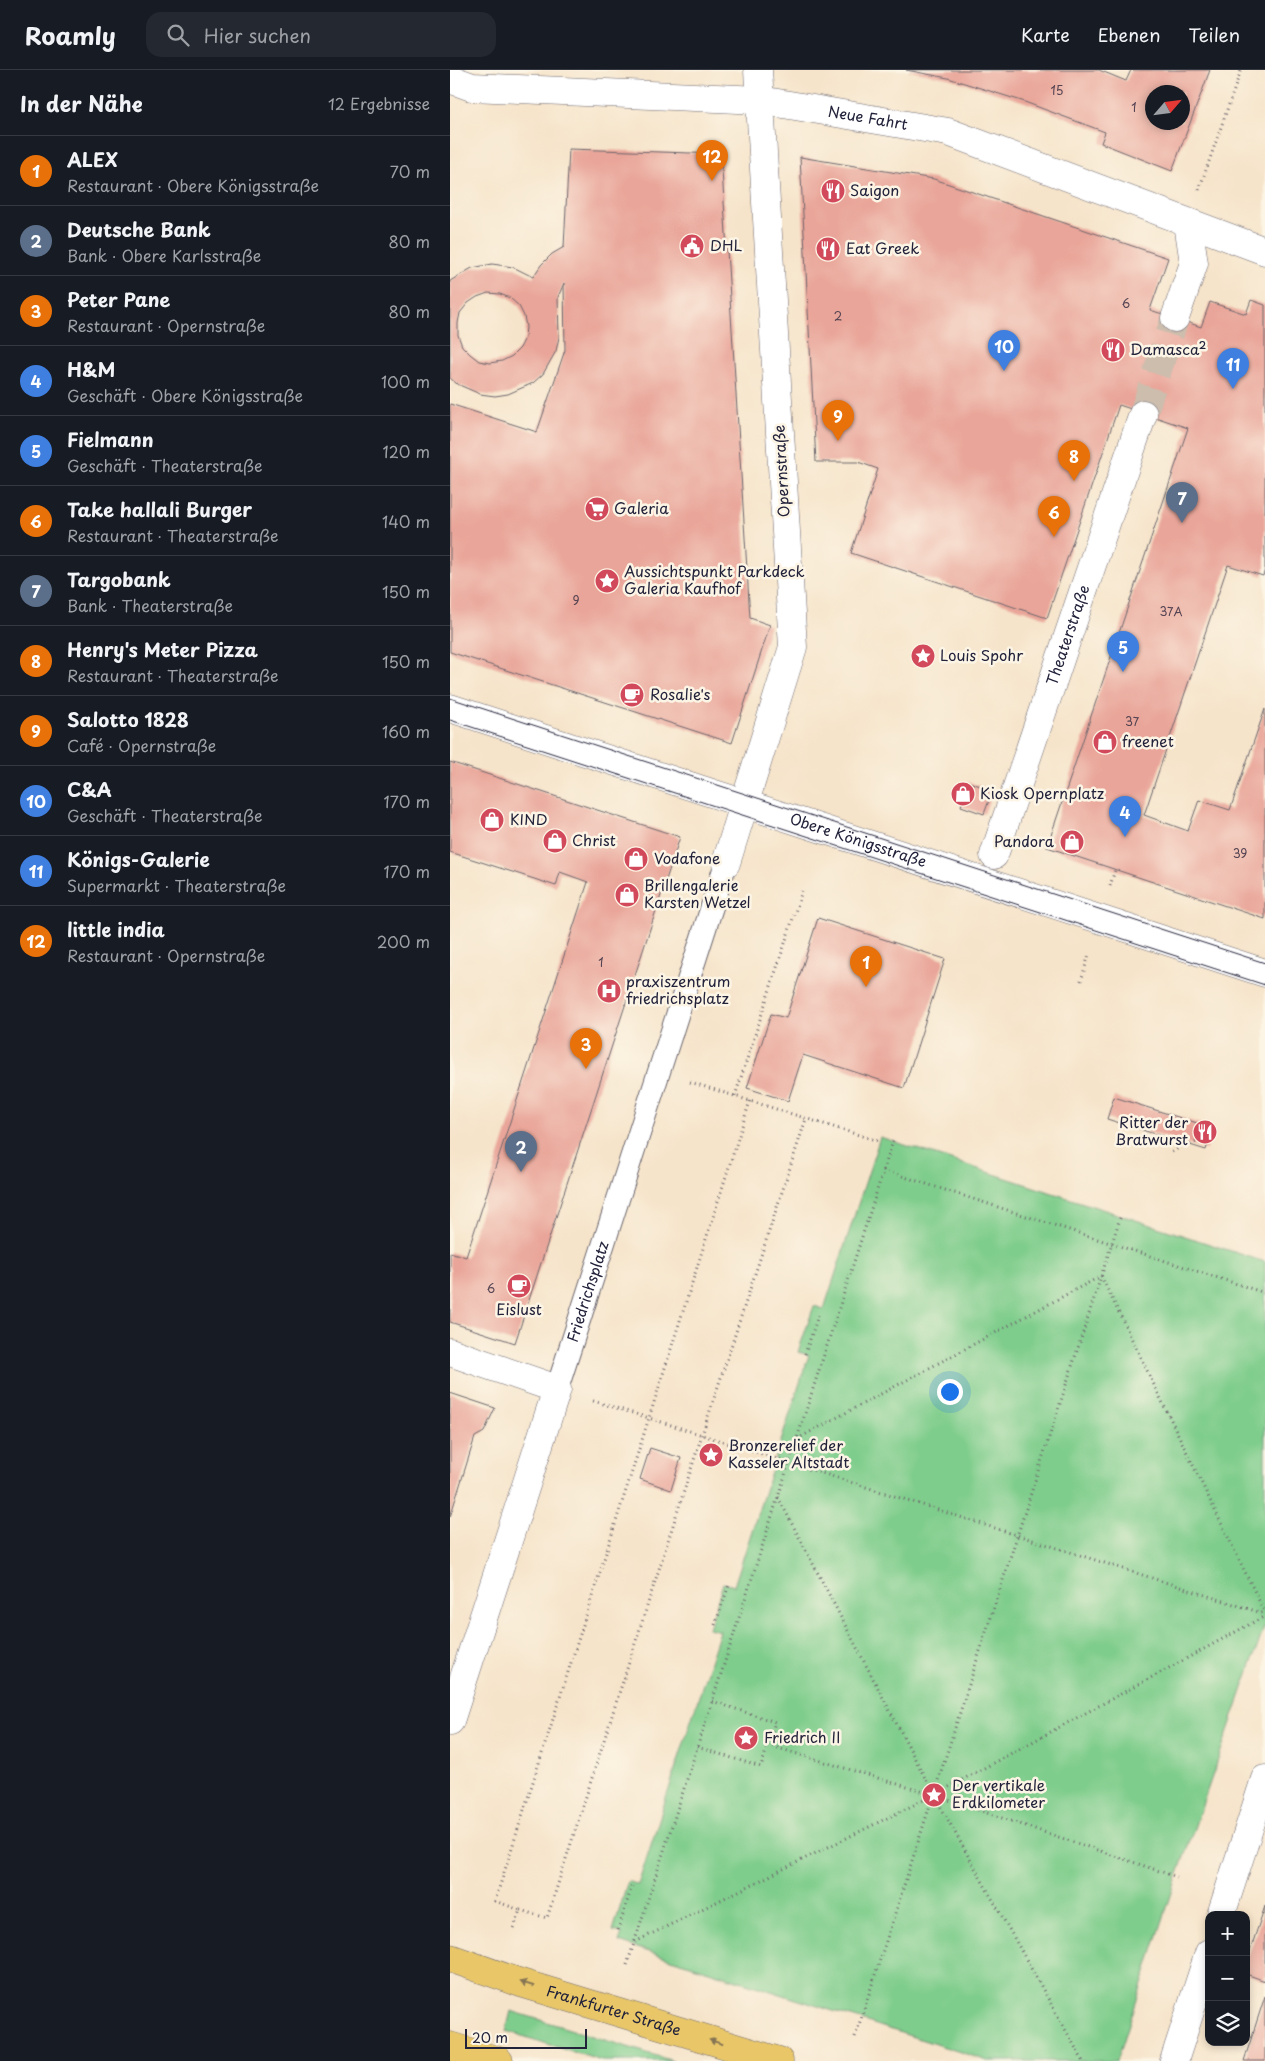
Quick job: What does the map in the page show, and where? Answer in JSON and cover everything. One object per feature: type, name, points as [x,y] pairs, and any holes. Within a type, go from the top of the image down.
[{"type":"main road","name":"Frankfurter Straße","points":[[450,1958],[514,1980],[779,2061]]},
{"type":"main road","points":[[450,2046],[499,2061]]},
{"type":"street","name":"Opernstraße","points":[[726,863],[793,647],[758,70]]},
{"type":"street","name":"Neue Fahrt","points":[[450,79],[472,87],[760,100],[948,132],[1265,251]]},
{"type":"street","points":[[1175,318],[1194,263],[1188,223]]},
{"type":"street","name":"Theaterstraße","points":[[994,855],[1142,414]]},
{"type":"street","name":"Obere Königsstraße","points":[[450,708],[1265,973]]},
{"type":"street","points":[[450,1352],[557,1389]]},
{"type":"street","name":"Friedrichsplatz","points":[[450,1721],[557,1389]]},
{"type":"street","points":[[1222,1911],[1265,1778]]},
{"type":"street","points":[[1174,2061],[1208,1956]]},
{"type":"lane","name":"Friedrichsplatz","points":[[557,1389],[726,863]]},
{"type":"path","points":[[1204,175],[1241,70]]},
{"type":"path","points":[[735,1096],[802,891]]},
{"type":"path","points":[[659,1072],[878,1141]]},
{"type":"path","points":[[750,1101],[495,1901],[520,1910],[547,1918],[806,1119]]},
{"type":"path","points":[[627,1965],[893,1140]]},
{"type":"path","points":[[1172,1152],[1182,1146],[1201,1142]]},
{"type":"path","points":[[883,1170],[1265,1293]]},
{"type":"path","points":[[855,2037],[1121,1215]]},
{"type":"path","points":[[797,1439],[1101,1276]]},
{"type":"path","points":[[1101,1276],[1265,1614]]},
{"type":"path","points":[[805,1354],[819,1313]]},
{"type":"path","points":[[557,1389],[789,1461],[1265,1614]]},
{"type":"path","points":[[778,1497],[934,1795],[1083,2061]]},
{"type":"path","points":[[715,1625],[729,1585]]},
{"type":"path","points":[[634,1942],[934,1795],[1265,1614]]},
{"type":"path","points":[[697,1747],[761,1767],[775,1722],[712,1701]]},
{"type":"path","points":[[768,1744],[934,1795],[1177,1876]]},
{"type":"path","points":[[618,1930],[633,1883]]},
{"type":"path","points":[[514,1928],[520,1910]]},
{"type":"green space","points":[[880,1137],[1265,1262],[1265,1625],[1177,1877],[1117,2061],[988,2061],[619,1942],[622,1933],[613,1931],[628,1881],[638,1885],[720,1631],[709,1628],[723,1583],[734,1586],[809,1355],[798,1352],[814,1306],[824,1309]]},
{"type":"green space","points":[[511,2011],[673,2061],[602,2061],[506,2031]]},
{"type":"building","points":[[906,70],[1099,70],[1126,81],[1131,70],[1210,70],[1190,123],[1190,85],[1145,85],[1145,130],[1187,130],[1172,171],[1101,143],[1105,132],[1022,101],[948,78]]},
{"type":"building","name":"Galeria","points":[[569,149],[721,154],[750,618],[770,625],[732,743],[450,652],[450,404],[537,432],[565,350],[564,283],[558,297],[559,337],[556,351],[543,374],[533,383],[508,394],[495,396],[480,394],[457,384],[450,378],[450,281],[472,268],[492,264],[513,267],[533,277],[552,254],[564,247]],"holes":[[[488,293],[500,294],[510,298],[519,306],[524,316],[525,338],[520,348],[512,356],[502,361],[490,363],[479,361],[462,346],[458,335],[460,313],[468,303],[477,297]]]},
{"type":"building","points":[[800,157],[934,179],[1168,258],[1150,310],[1201,327],[1210,302],[1246,314],[1251,300],[1265,305],[1265,569],[1263,576],[1228,565],[1144,815],[1188,831],[1199,800],[1230,810],[1265,709],[1265,919],[1047,847],[1188,428],[1119,405],[1047,618],[851,553],[878,469],[858,462],[816,462]]},
{"type":"building","points":[[450,762],[680,837],[515,1343],[450,1322],[450,1252],[466,1257],[588,882],[560,872],[556,886],[450,852]]},
{"type":"building","points":[[969,782],[986,788],[991,795],[984,814],[961,806]]},
{"type":"building","points":[[818,918],[945,959],[904,1088],[803,1055],[788,1101],[747,1088],[771,1014],[786,1018]]},
{"type":"building","points":[[1114,1097],[1213,1128],[1206,1150],[1107,1119]]},
{"type":"building","points":[[450,1393],[495,1408],[484,1432],[475,1437],[450,1517]]},
{"type":"building","points":[[650,1448],[681,1458],[671,1490],[640,1479]]},
{"type":"building","points":[[1265,1906],[1265,1981],[1250,1975],[1250,1951]]},
{"type":"building","points":[[1265,1996],[1265,2061],[1244,2061]]},
{"type":"tunnel","points":[[1143,414],[1175,318]]},
{"type":"tram line","points":[[450,698],[1265,963]]},
{"type":"tram line","points":[[450,720],[1265,985]]},
{"type":"place","name":"little india","points":[[712,181]]},
{"type":"place","name":"Saigon","points":[[833,191]]},
{"type":"place","name":"DHL","points":[[692,246]]},
{"type":"place","name":"Eat Greek","points":[[828,249]]},
{"type":"place","name":"Damasca²","points":[[1113,350]]},
{"type":"place","name":"C&A","points":[[1004,371]]},
{"type":"place","name":"Königs-Galerie","points":[[1233,389]]},
{"type":"place","name":"Salotto 1828","points":[[838,441]]},
{"type":"place","name":"Henry's Meter Pizza","points":[[1074,481]]},
{"type":"place","name":"Galeria","points":[[597,509]]},
{"type":"place","name":"Targobank","points":[[1182,523]]},
{"type":"place","name":"Take hallali Burger","points":[[1054,537]]},
{"type":"place","name":"Aussichtspunkt Parkdeck Galeria Kaufhof","points":[[607,581]]},
{"type":"place","name":"Louis Spohr","points":[[923,656]]},
{"type":"place","name":"Fielmann","points":[[1123,672]]},
{"type":"place","name":"Rosalie's","points":[[632,695]]},
{"type":"place","name":"freenet","points":[[1105,742]]},
{"type":"place","name":"Kiosk Opernplatz","points":[[963,794]]},
{"type":"place","name":"KIND","points":[[492,820]]},
{"type":"place","name":"H&M","points":[[1125,837]]},
{"type":"place","name":"Christ","points":[[555,841]]},
{"type":"place","name":"Pandora","points":[[1072,842]]},
{"type":"place","name":"Vodafone","points":[[636,859]]},
{"type":"place","name":"Brillengalerie Karsten Wetzel","points":[[627,895]]},
{"type":"place","name":"ALEX","points":[[866,987]]},
{"type":"place","name":"praxiszentrum friedrichsplatz","points":[[609,991]]},
{"type":"place","name":"Peter Pane","points":[[586,1069]]},
{"type":"place","name":"Ritter der Bratwurst","points":[[1205,1132]]},
{"type":"place","name":"Deutsche Bank","points":[[521,1172]]},
{"type":"place","name":"Eislust","points":[[519,1286]]},
{"type":"place","name":"Bronzerelief der Kasseler Altstadt","points":[[711,1455]]},
{"type":"place","name":"Friedrich II","points":[[746,1738]]},
{"type":"place","name":"Der vertikale Erdkilometer","points":[[934,1795]]}]
